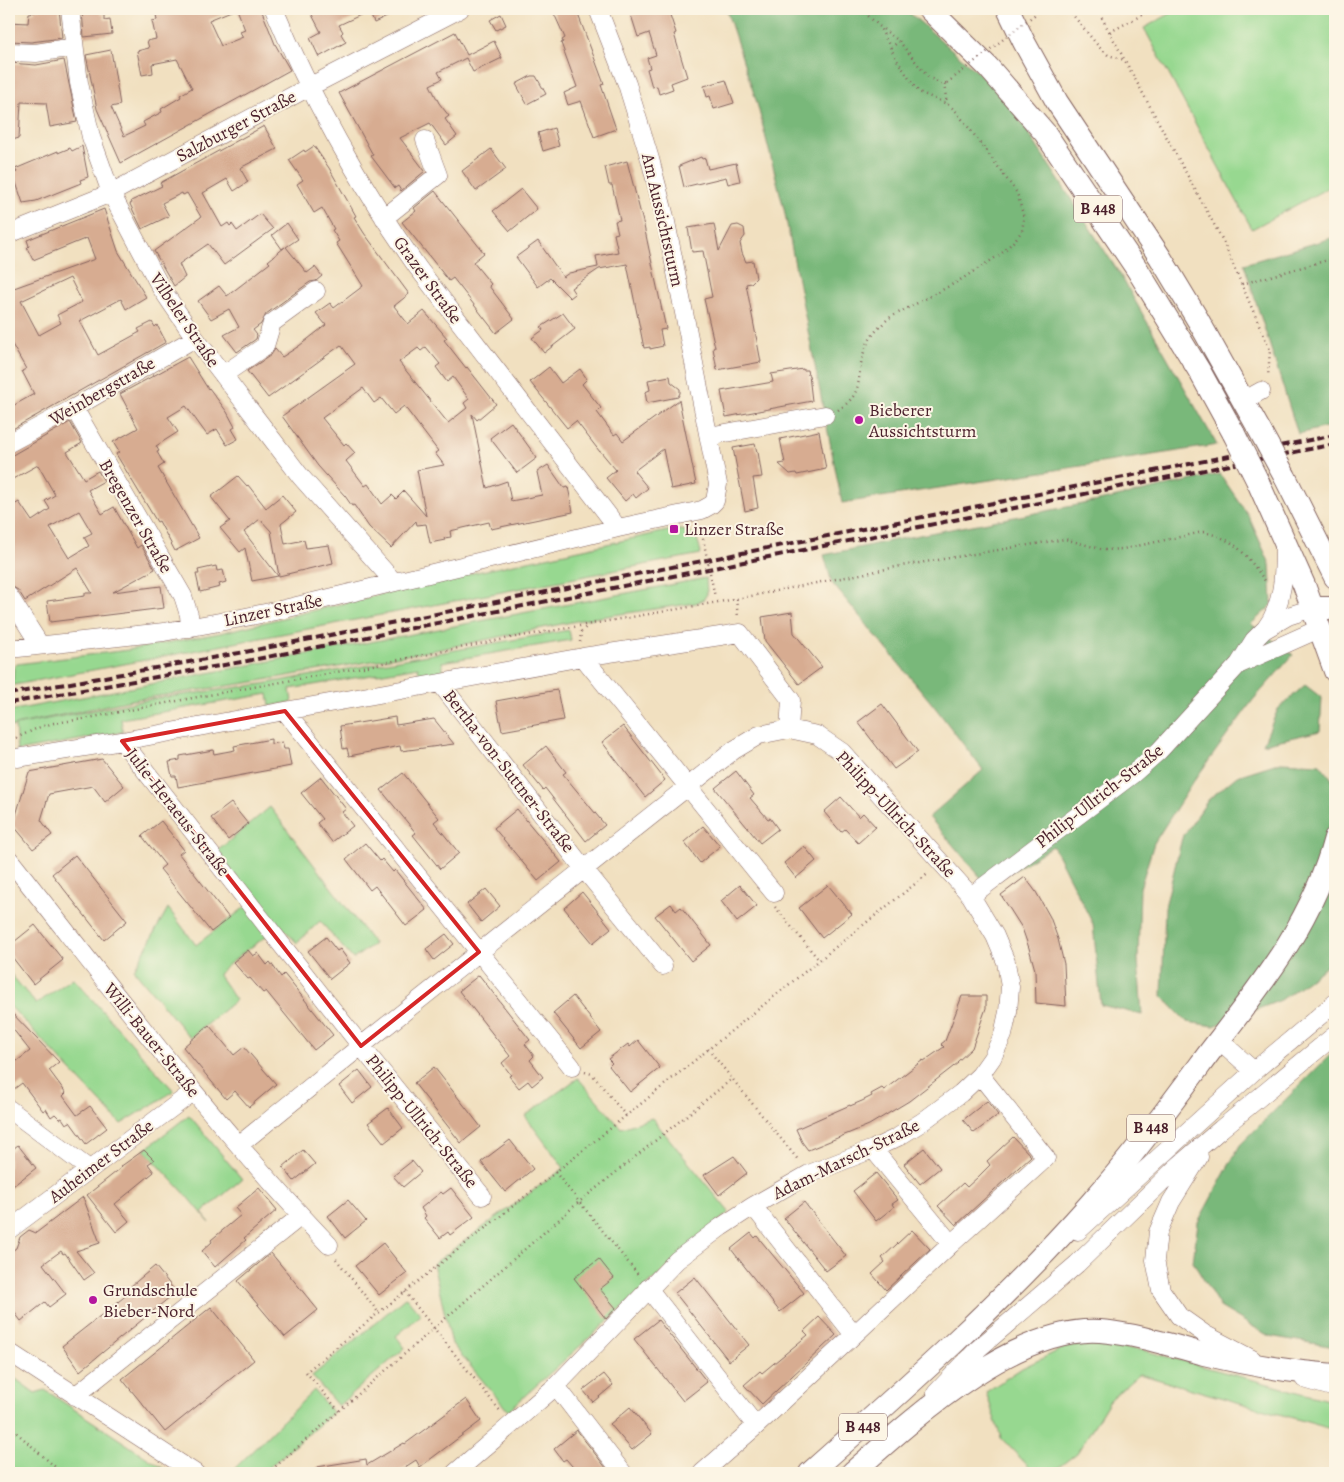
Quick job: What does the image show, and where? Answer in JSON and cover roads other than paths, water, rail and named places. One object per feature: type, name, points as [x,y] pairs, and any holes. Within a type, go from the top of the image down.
[{"type":"main road","name":"B 448","points":[[929,9],[988,67],[1045,133],[1137,268],[1195,364],[1258,482],[1323,618],[1335,671]]},
{"type":"main road","name":"B 448","points":[[1008,9],[1024,42],[1058,102],[1252,396],[1259,429],[1335,577]]},
{"type":"main road","points":[[1323,618],[1335,608]]},
{"type":"main road","name":"B 448","points":[[810,1473],[962,1335],[1066,1230],[1107,1184],[1219,1040],[1293,938],[1322,880],[1335,838]]},
{"type":"main road","name":"B 448","points":[[852,1473],[930,1408],[980,1372],[1020,1350],[1063,1334],[1080,1331],[1098,1331],[1127,1335],[1272,1369],[1335,1375]]},
{"type":"street","name":"Vilbeler Straße","points":[[70,9],[74,47],[87,124],[100,165],[111,193],[161,288],[195,338],[301,477],[394,582]]},
{"type":"street","name":"Grazer Straße","points":[[274,9],[309,87],[357,175],[384,218],[418,268],[618,528]]},
{"type":"street","name":"Salzburger Straße","points":[[9,234],[111,193],[460,9]]},
{"type":"street","name":"Am Aussichtsturm","points":[[598,9],[627,84],[650,159],[665,217],[718,484],[715,500],[708,507]]},
{"type":"street","points":[[9,52],[30,53],[74,47]]},
{"type":"street","points":[[384,218],[438,174],[425,140]]},
{"type":"street","points":[[223,375],[265,346],[272,323],[316,291]]},
{"type":"street","name":"Weinbergstraße","points":[[9,443],[195,338]]},
{"type":"street","name":"Bregenzer Straße","points":[[74,408],[183,596],[189,615],[190,628]]},
{"type":"street","points":[[709,436],[825,415]]},
{"type":"street","name":"Linzer Straße","points":[[9,649],[190,628],[280,610],[708,507]]},
{"type":"street","points":[[1264,630],[1273,618],[1280,600],[1284,567],[1284,538]]},
{"type":"street","points":[[9,596],[40,645]]},
{"type":"street","name":"Philip-Ullrich-Straße","points":[[971,896],[1153,757],[1239,664],[1254,640],[1264,630],[1288,616],[1323,618]]},
{"type":"street","name":"Philip-Ullrich-Straße","points":[[1239,664],[1323,618]]},
{"type":"street","name":"Bertha-von-Suttner-Straße","points":[[584,869],[440,683],[583,657],[739,625],[791,700],[789,729]]},
{"type":"street","points":[[583,657],[774,893]]},
{"type":"street","name":"Julie-Heraeus-Straße","points":[[361,1046],[122,740],[440,683]]},
{"type":"street","points":[[285,711],[572,1067]]},
{"type":"street","name":"Philipp-Ullrich-Straße","points":[[239,1145],[734,750],[759,735],[789,729],[817,735],[842,752],[971,896]]},
{"type":"street","points":[[17,758],[122,740]]},
{"type":"street","name":"Willi-Bauer-Straße","points":[[9,859],[193,1092],[301,1216],[329,1245]]},
{"type":"street","points":[[584,869],[663,966]]},
{"type":"street","name":"Adam-Marsch-Straße","points":[[458,1473],[556,1386],[648,1288],[677,1260],[752,1206],[809,1174],[898,1137],[942,1108],[980,1075],[992,1058],[1003,1035],[1008,1012],[1010,987],[1006,962],[995,936],[971,896]]},
{"type":"street","points":[[1017,1281],[1077,1232],[1254,1071],[1335,1003]]},
{"type":"street","points":[[886,1443],[978,1350],[1077,1264],[1176,1168],[1335,1035]]},
{"type":"street","points":[[1219,1040],[1254,1071]]},
{"type":"street","name":"Philipp-Ullrich-Straße","points":[[361,1046],[482,1196]]},
{"type":"street","points":[[702,1473],[756,1426],[1046,1158],[980,1075]]},
{"type":"street","name":"Auheimer Straße","points":[[9,1230],[193,1092]]},
{"type":"street","points":[[9,1109],[89,1169]]},
{"type":"street","points":[[1221,1129],[1193,1165],[1170,1202],[1158,1232],[1155,1260],[1161,1290],[1179,1316],[1206,1335],[1272,1369],[1335,1388]]},
{"type":"street","points":[[873,1149],[951,1244]]},
{"type":"street","points":[[752,1206],[854,1335]]},
{"type":"street","points":[[75,1396],[301,1216]]},
{"type":"street","points":[[648,1288],[756,1426]]},
{"type":"street","points":[[9,1352],[195,1473]]},
{"type":"street","points":[[556,1386],[623,1473]]},
{"type":"railway","points":[[9,694],[245,652],[1335,435]]},
{"type":"railway","points":[[9,703],[247,661],[1335,444]]},
{"type":"place","name":"Bieberer Aussichtsturm","points":[[859,420]]},
{"type":"place","name":"Linzer Straße","points":[[674,529]]},
{"type":"place","name":"Grundschule Bieber-Nord","points":[[93,1300]]}]
